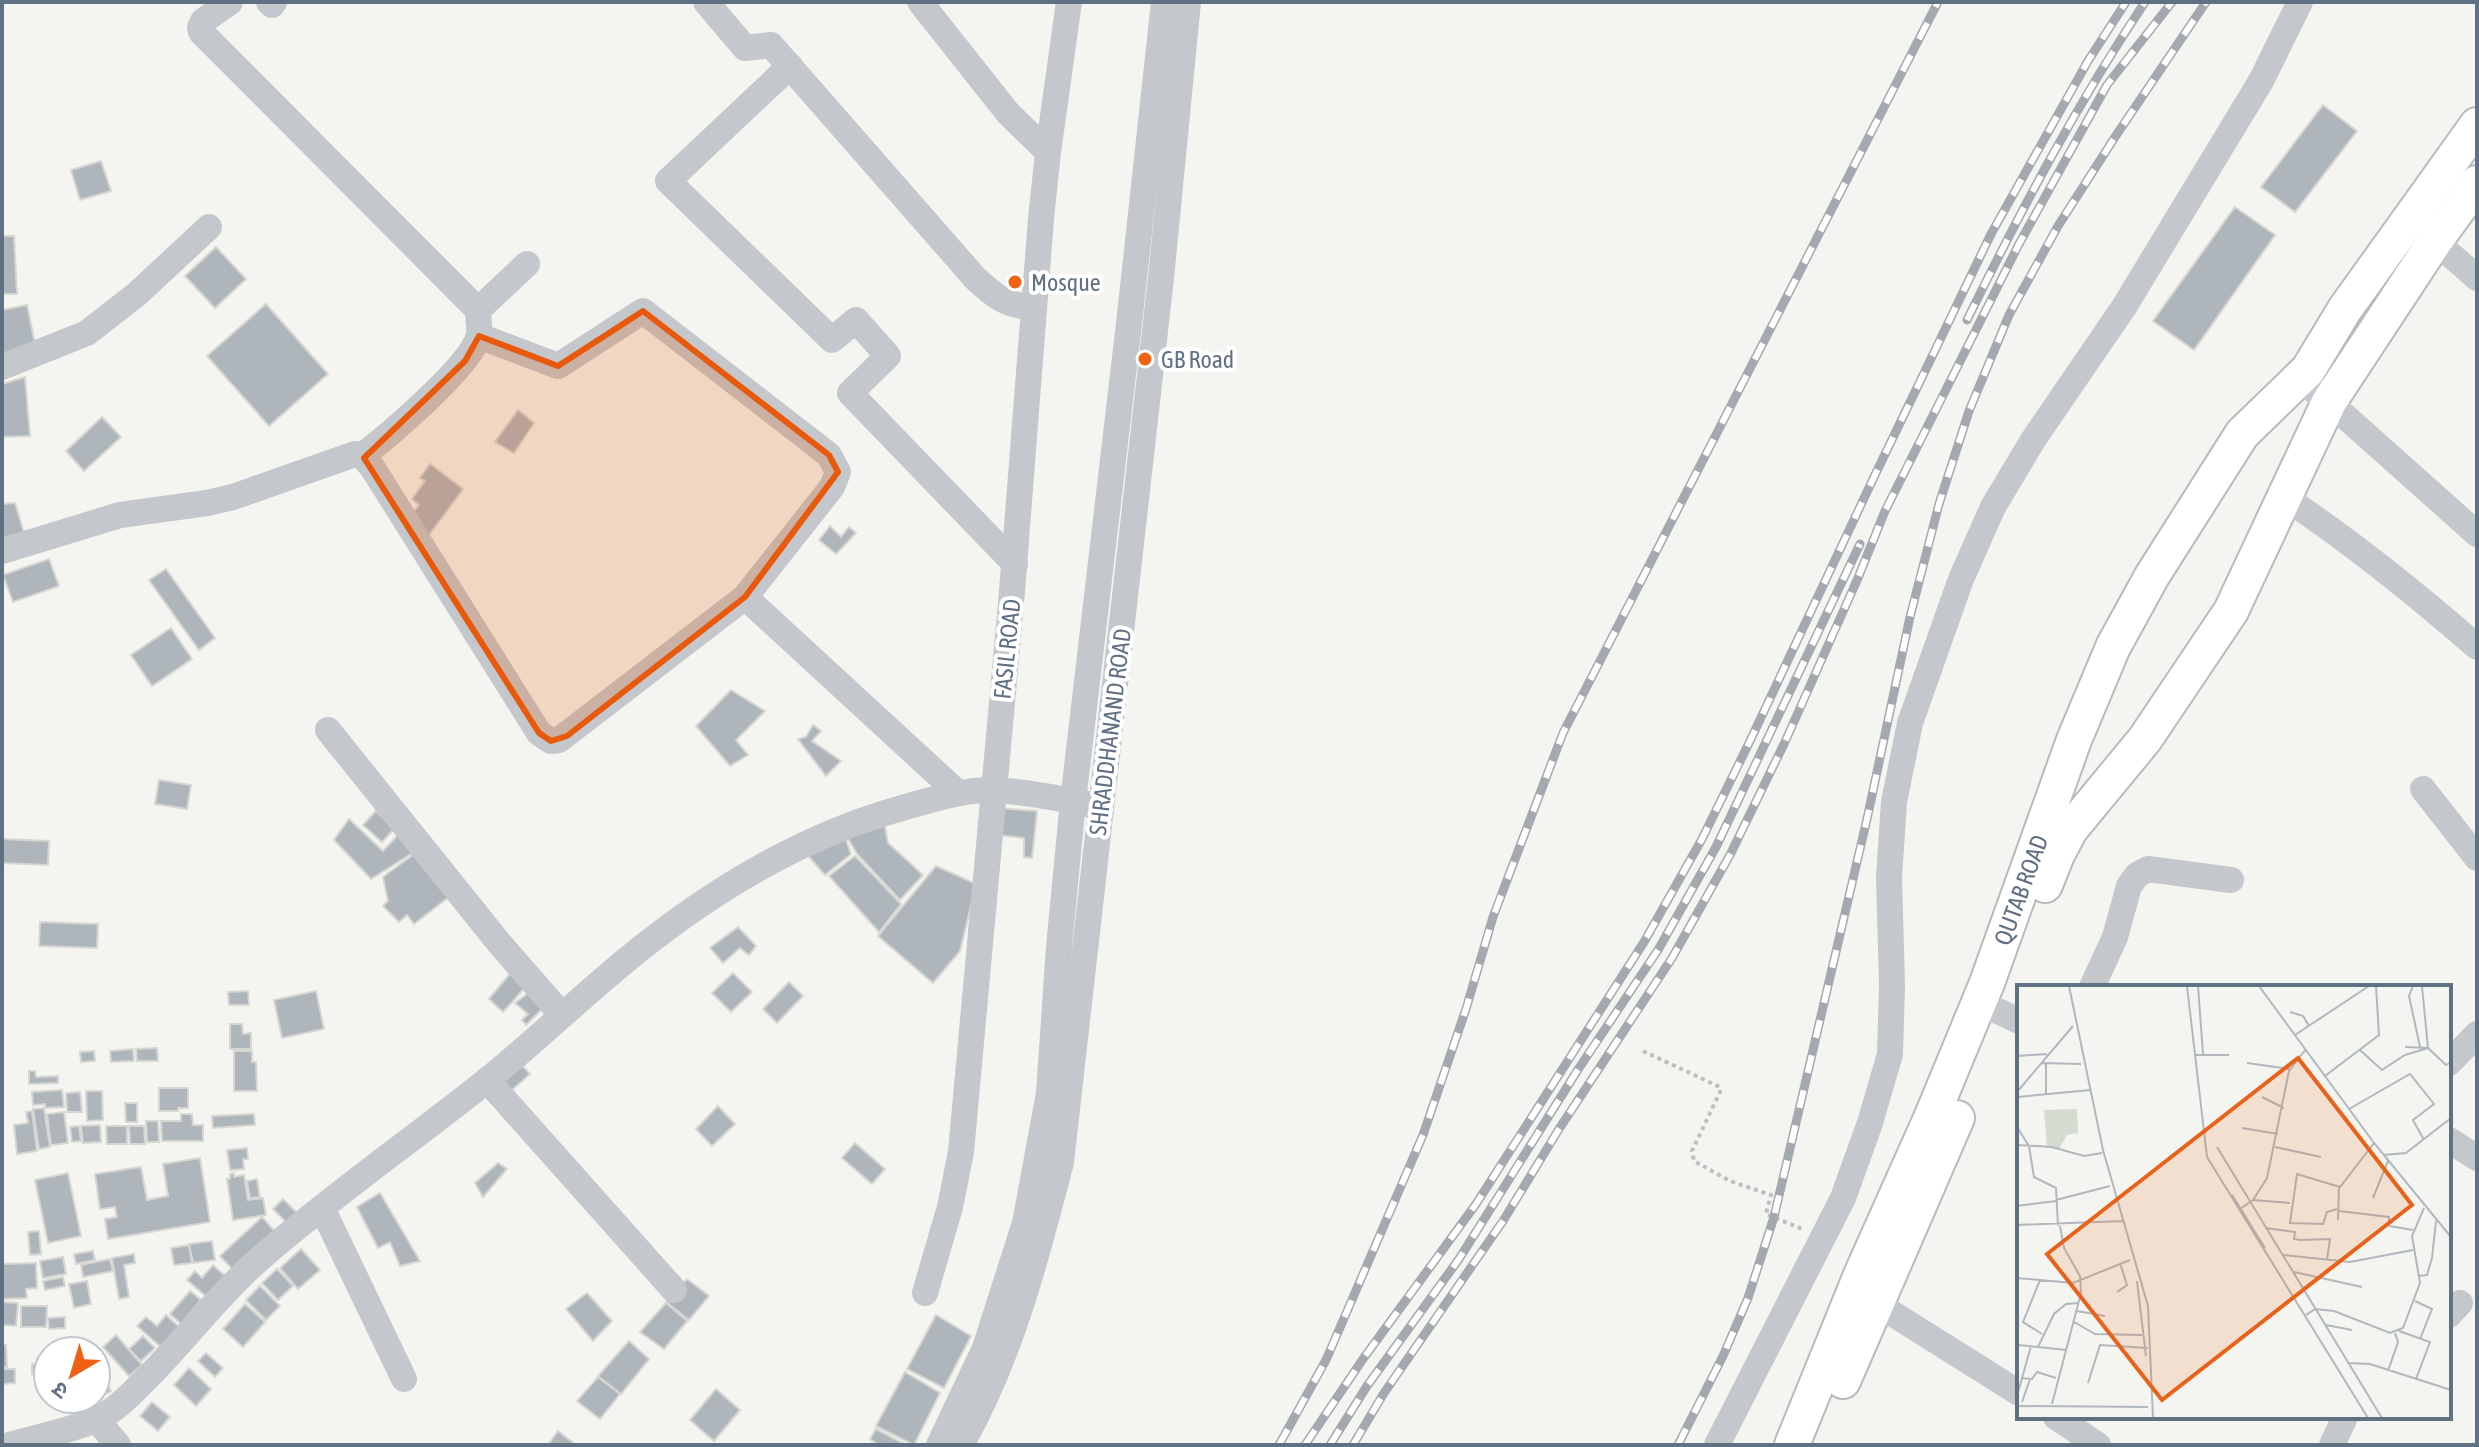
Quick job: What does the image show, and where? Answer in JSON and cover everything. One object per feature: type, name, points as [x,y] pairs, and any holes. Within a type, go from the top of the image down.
[{"type":"main road","points":[[2422,230],[2477,127]]},
{"type":"main road","points":[[2422,230],[2477,183]]},
{"type":"main road","name":"QUTAB ROAD","points":[[1792,1445],[2008,1016],[2074,740],[2113,647],[2152,576],[2242,434],[2303,375],[2345,309],[2422,230]]},
{"type":"main road","name":"QUTAB ROAD","points":[[1815,1445],[1865,1297],[1949,1076],[2047,851],[2070,830],[2145,739],[2231,611],[2329,402],[2422,230]]},
{"type":"street","points":[[2,551],[120,515],[233,497],[355,454],[362,456],[544,738],[559,740],[745,597],[832,487],[838,472],[829,455],[643,311],[558,366],[478,323],[201,32],[203,21],[230,2]]},
{"type":"street","points":[[706,2],[745,48],[771,45],[994,297],[1015,306],[1034,308]]},
{"type":"street","points":[[920,2],[1008,113],[1048,152]]},
{"type":"street","name":"FASIL ROAD","points":[[925,1293],[950,1207],[961,1152],[1015,564],[1048,152],[1069,2]]},
{"type":"street","name":"SHRADDHANAND ROAD","points":[[939,1445],[985,1348],[1025,1223],[1049,1093],[1073,801],[1164,2]]},
{"type":"street","name":"SHRADDHANAND ROAD","points":[[961,1445],[1011,1336],[1031,1277],[1061,1162],[1143,439],[1188,2]]},
{"type":"street","points":[[1717,1445],[1843,1198],[1890,1054],[1889,877],[1894,802],[1910,723],[1961,579],[1993,507],[2033,440],[2124,307],[2261,81],[2300,2]]},
{"type":"street","points":[[790,66],[668,181],[832,340],[856,320],[888,356],[850,393],[1015,564]]},
{"type":"street","points":[[2,367],[62,344],[98,326],[209,227]]},
{"type":"street","points":[[2422,230],[2477,278]]},
{"type":"street","points":[[362,456],[401,424],[465,361],[478,323],[527,264]]},
{"type":"street","points":[[2303,375],[2477,534]]},
{"type":"street","points":[[1116,436],[1143,439]]},
{"type":"street","points":[[2284,497],[2332,529],[2417,595],[2477,647]]},
{"type":"street","points":[[745,597],[958,793]]},
{"type":"street","points":[[328,730],[500,944],[562,1015]]},
{"type":"street","points":[[2423,789],[2477,858]]},
{"type":"street","points":[[9,1445],[96,1419],[133,1392],[251,1267],[487,1080],[625,960],[706,900],[766,863],[811,840],[873,816],[958,793],[993,790],[1101,806]]},
{"type":"street","points":[[2093,985],[2115,937],[2129,886],[2137,875],[2148,869],[2231,880]]},
{"type":"street","points":[[2451,1061],[2477,1034]]},
{"type":"street","points":[[487,1080],[674,1290]]},
{"type":"street","points":[[2451,1141],[2477,1158]]},
{"type":"street","points":[[322,1208],[404,1379]]},
{"type":"street","points":[[1865,1297],[2017,1392]]},
{"type":"street","points":[[96,1419],[118,1445]]},
{"type":"street","points":[[2059,1419],[2098,1445]]},
{"type":"street","points":[[2332,1445],[2344,1419]]},
{"type":"path","points":[[1643,1051],[1720,1087],[1692,1151],[1694,1161],[1730,1181],[1771,1195],[1766,1214],[1823,1238]]},
{"type":"highlighted area","points":[[643,311],[829,455],[838,472],[745,597],[567,736],[551,741],[539,733],[364,458],[465,361],[479,336],[558,366]]},
{"type":"building","points":[[2323,105],[2357,131],[2295,212],[2261,187]]},
{"type":"building","points":[[101,161],[111,191],[80,200],[71,170]]},
{"type":"building","points":[[2235,207],[2275,235],[2194,350],[2153,321]]},
{"type":"building","points":[[2,236],[14,236],[17,294],[2,294]]},
{"type":"building","points":[[216,247],[246,279],[215,308],[185,276]]},
{"type":"building","points":[[266,304],[328,374],[269,426],[207,356]]},
{"type":"building","points":[[27,305],[36,349],[2,356],[2,310]]},
{"type":"building","points":[[25,377],[30,436],[2,437],[2,384]]},
{"type":"building","points":[[518,410],[534,423],[514,453],[495,442]]},
{"type":"building","points":[[102,417],[121,437],[84,471],[66,451]]},
{"type":"building","points":[[430,464],[463,489],[423,543],[407,520],[419,505],[412,499],[425,481],[420,478]]},
{"type":"building","points":[[15,503],[25,536],[2,540],[2,504]]},
{"type":"building","points":[[830,526],[841,537],[849,527],[856,533],[836,554],[819,540]]},
{"type":"building","points":[[49,559],[59,586],[13,602],[3,575]]},
{"type":"building","points":[[166,569],[215,638],[199,650],[149,580]]},
{"type":"building","points":[[171,628],[192,659],[152,686],[131,655]]},
{"type":"building","points":[[731,690],[765,711],[736,740],[748,755],[730,766],[696,726]]},
{"type":"building","points":[[813,725],[821,731],[812,741],[841,761],[826,776],[798,739],[806,737]]},
{"type":"building","points":[[159,780],[191,785],[187,809],[155,804]]},
{"type":"building","points":[[998,808],[1037,811],[1032,858],[1024,857],[1024,838],[1000,835]]},
{"type":"building","points":[[376,811],[394,829],[382,842],[363,825]]},
{"type":"building","points":[[349,819],[383,851],[398,835],[414,852],[371,879],[334,840]]},
{"type":"building","points":[[884,822],[888,843],[923,875],[900,900],[857,854],[845,833]]},
{"type":"building","points":[[845,837],[851,854],[825,875],[804,851]]},
{"type":"building","points":[[2,839],[49,841],[48,865],[2,863]]},
{"type":"building","points":[[414,854],[450,896],[414,924],[407,915],[399,922],[383,906],[388,901],[383,877]]},
{"type":"building","points":[[855,856],[901,904],[879,932],[829,876]]},
{"type":"building","points":[[936,866],[976,884],[960,951],[933,983],[878,936]]},
{"type":"building","points":[[40,922],[98,924],[97,948],[39,946]]},
{"type":"building","points":[[738,927],[756,946],[749,955],[740,948],[723,963],[710,948]]},
{"type":"building","points":[[513,970],[528,984],[503,1012],[489,999]]},
{"type":"building","points":[[733,973],[752,992],[731,1012],[712,993]]},
{"type":"building","points":[[789,982],[803,996],[777,1023],[763,1009]]},
{"type":"building","points":[[534,989],[547,1004],[526,1025],[522,1020],[528,1014],[515,1003]]},
{"type":"building","points":[[248,991],[249,1005],[229,1005],[228,992]]},
{"type":"building","points":[[316,991],[324,1029],[282,1038],[274,1000]]},
{"type":"building","points":[[230,1024],[242,1024],[243,1034],[251,1033],[251,1049],[230,1049]]},
{"type":"building","points":[[157,1048],[158,1061],[137,1061],[136,1049]]},
{"type":"building","points":[[133,1049],[134,1061],[111,1062],[110,1051]]},
{"type":"building","points":[[94,1051],[95,1061],[81,1062],[80,1052]]},
{"type":"building","points":[[234,1051],[252,1051],[252,1062],[256,1062],[257,1091],[234,1091]]},
{"type":"building","points":[[515,1058],[530,1074],[504,1097],[489,1080]]},
{"type":"building","points":[[29,1071],[35,1071],[36,1077],[58,1076],[58,1083],[29,1084]]},
{"type":"building","points":[[159,1088],[188,1088],[188,1108],[159,1111]]},
{"type":"building","points":[[62,1090],[64,1107],[33,1105],[32,1092]]},
{"type":"building","points":[[86,1091],[102,1091],[103,1120],[87,1121]]},
{"type":"building","points":[[80,1092],[82,1112],[67,1112],[66,1093]]},
{"type":"building","points":[[125,1103],[137,1103],[137,1122],[126,1122]]},
{"type":"building","points":[[718,1106],[735,1124],[712,1146],[696,1129]]},
{"type":"building","points":[[44,1108],[50,1147],[39,1149],[33,1109]]},
{"type":"building","points":[[32,1111],[37,1151],[17,1154],[14,1125],[28,1123],[26,1112]]},
{"type":"building","points":[[64,1112],[68,1143],[51,1145],[47,1114]]},
{"type":"building","points":[[181,1114],[192,1114],[193,1125],[203,1125],[203,1141],[162,1141],[161,1121],[181,1121]]},
{"type":"building","points":[[254,1114],[255,1125],[213,1128],[212,1116]]},
{"type":"building","points":[[146,1121],[158,1121],[159,1142],[147,1142]]},
{"type":"building","points":[[100,1125],[101,1142],[83,1143],[81,1126]]},
{"type":"building","points":[[79,1126],[81,1141],[72,1142],[70,1127]]},
{"type":"building","points":[[106,1126],[127,1126],[127,1144],[107,1144]]},
{"type":"building","points":[[129,1126],[144,1126],[145,1144],[130,1144]]},
{"type":"building","points":[[855,1143],[885,1169],[872,1184],[842,1158]]},
{"type":"building","points":[[247,1148],[248,1159],[243,1159],[244,1169],[230,1170],[227,1150]]},
{"type":"building","points":[[200,1158],[210,1222],[108,1239],[105,1219],[117,1217],[115,1207],[100,1209],[95,1174],[141,1167],[147,1200],[168,1196],[163,1164]]},
{"type":"building","points":[[498,1163],[507,1169],[483,1197],[475,1183]]},
{"type":"building","points":[[68,1173],[81,1236],[48,1243],[35,1180]]},
{"type":"building","points":[[234,1173],[234,1177],[244,1175],[248,1200],[263,1198],[266,1215],[233,1220],[227,1179]]},
{"type":"building","points":[[257,1179],[260,1197],[250,1198],[247,1181]]},
{"type":"building","points":[[380,1193],[420,1261],[400,1266],[390,1242],[378,1248],[357,1207]]},
{"type":"building","points":[[283,1199],[297,1213],[287,1223],[273,1209]]},
{"type":"building","points":[[262,1217],[278,1235],[236,1273],[220,1256]]},
{"type":"building","points":[[39,1231],[41,1254],[30,1255],[28,1232]]},
{"type":"building","points":[[212,1241],[215,1260],[193,1263],[189,1244]]},
{"type":"building","points":[[189,1245],[192,1263],[174,1265],[171,1248]]},
{"type":"building","points":[[301,1249],[320,1270],[298,1289],[280,1268]]},
{"type":"building","points":[[93,1251],[95,1260],[76,1264],[74,1254]]},
{"type":"building","points":[[134,1254],[135,1263],[124,1265],[129,1297],[119,1299],[112,1258]]},
{"type":"building","points":[[63,1257],[66,1274],[43,1278],[40,1261]]},
{"type":"building","points":[[110,1259],[113,1271],[83,1277],[81,1265]]},
{"type":"building","points":[[36,1263],[37,1288],[26,1289],[27,1298],[2,1299],[2,1264]]},
{"type":"building","points":[[213,1265],[226,1277],[208,1298],[187,1280],[195,1271],[202,1278]]},
{"type":"building","points":[[277,1269],[293,1286],[278,1300],[262,1283]]},
{"type":"building","points":[[63,1277],[65,1286],[45,1290],[43,1281]]},
{"type":"building","points":[[687,1279],[709,1296],[689,1320],[666,1302]]},
{"type":"building","points":[[87,1281],[91,1304],[74,1308],[69,1284]]},
{"type":"building","points":[[260,1286],[280,1306],[266,1320],[246,1300]]},
{"type":"building","points":[[190,1291],[201,1300],[181,1324],[170,1314]]},
{"type":"building","points":[[587,1293],[612,1321],[593,1341],[566,1309]]},
{"type":"building","points":[[2,1302],[18,1303],[16,1326],[2,1325]]},
{"type":"building","points":[[666,1303],[687,1321],[664,1349],[640,1332]]},
{"type":"building","points":[[245,1304],[265,1322],[243,1347],[223,1329]]},
{"type":"building","points":[[21,1306],[47,1306],[46,1327],[21,1327]]},
{"type":"building","points":[[166,1315],[179,1327],[161,1347],[137,1326],[146,1317],[157,1326]]},
{"type":"building","points":[[936,1315],[971,1336],[944,1388],[907,1369]]},
{"type":"building","points":[[65,1317],[65,1328],[49,1329],[48,1318]]},
{"type":"building","points":[[116,1335],[142,1365],[129,1376],[112,1357],[112,1339]]},
{"type":"building","points":[[143,1336],[155,1348],[141,1361],[129,1349]]},
{"type":"building","points":[[629,1341],[649,1359],[621,1394],[598,1376]]},
{"type":"building","points":[[2,1345],[6,1345],[7,1367],[2,1367]]},
{"type":"building","points":[[206,1353],[223,1368],[215,1377],[198,1361]]},
{"type":"building","points":[[189,1368],[211,1389],[196,1406],[174,1385]]},
{"type":"building","points":[[2,1369],[15,1369],[15,1383],[2,1384]]},
{"type":"building","points":[[905,1372],[940,1393],[914,1445],[876,1426]]},
{"type":"building","points":[[598,1377],[620,1394],[600,1419],[577,1401]]},
{"type":"building","points":[[716,1389],[740,1410],[714,1441],[690,1420]]},
{"type":"building","points":[[152,1402],[170,1417],[158,1431],[140,1416]]},
{"type":"building","points":[[876,1429],[906,1445],[879,1445],[870,1439]]},
{"type":"building","points":[[558,1431],[576,1445],[548,1445]]},
{"type":"railway","points":[[1279,1445],[1326,1360],[1423,1135],[1466,1009],[1493,917],[1563,733],[1938,2]]},
{"type":"railway","points":[[1305,1445],[1363,1359],[1476,1204],[1644,942],[1702,839],[1991,234],[2088,61],[2126,2]]},
{"type":"railway","points":[[1967,320],[2051,158],[2145,2]]},
{"type":"railway","points":[[1353,1445],[1384,1393],[1503,1221],[1559,1129],[1672,958],[1730,855],[1784,744],[1885,511],[2019,244],[2107,85],[2172,2]]},
{"type":"railway","points":[[1678,1445],[1748,1298],[1774,1217],[1867,819],[1910,617],[1939,504],[1969,411],[2009,315],[2058,226],[2206,2]]},
{"type":"railway","points":[[1330,1445],[1367,1386],[1459,1259],[1579,1068],[1658,950],[1716,847],[1860,544]]},
{"type":"place","name":"Mosque","points":[[1015,282]]},
{"type":"place","name":"GB Road","points":[[1145,359]]}]
